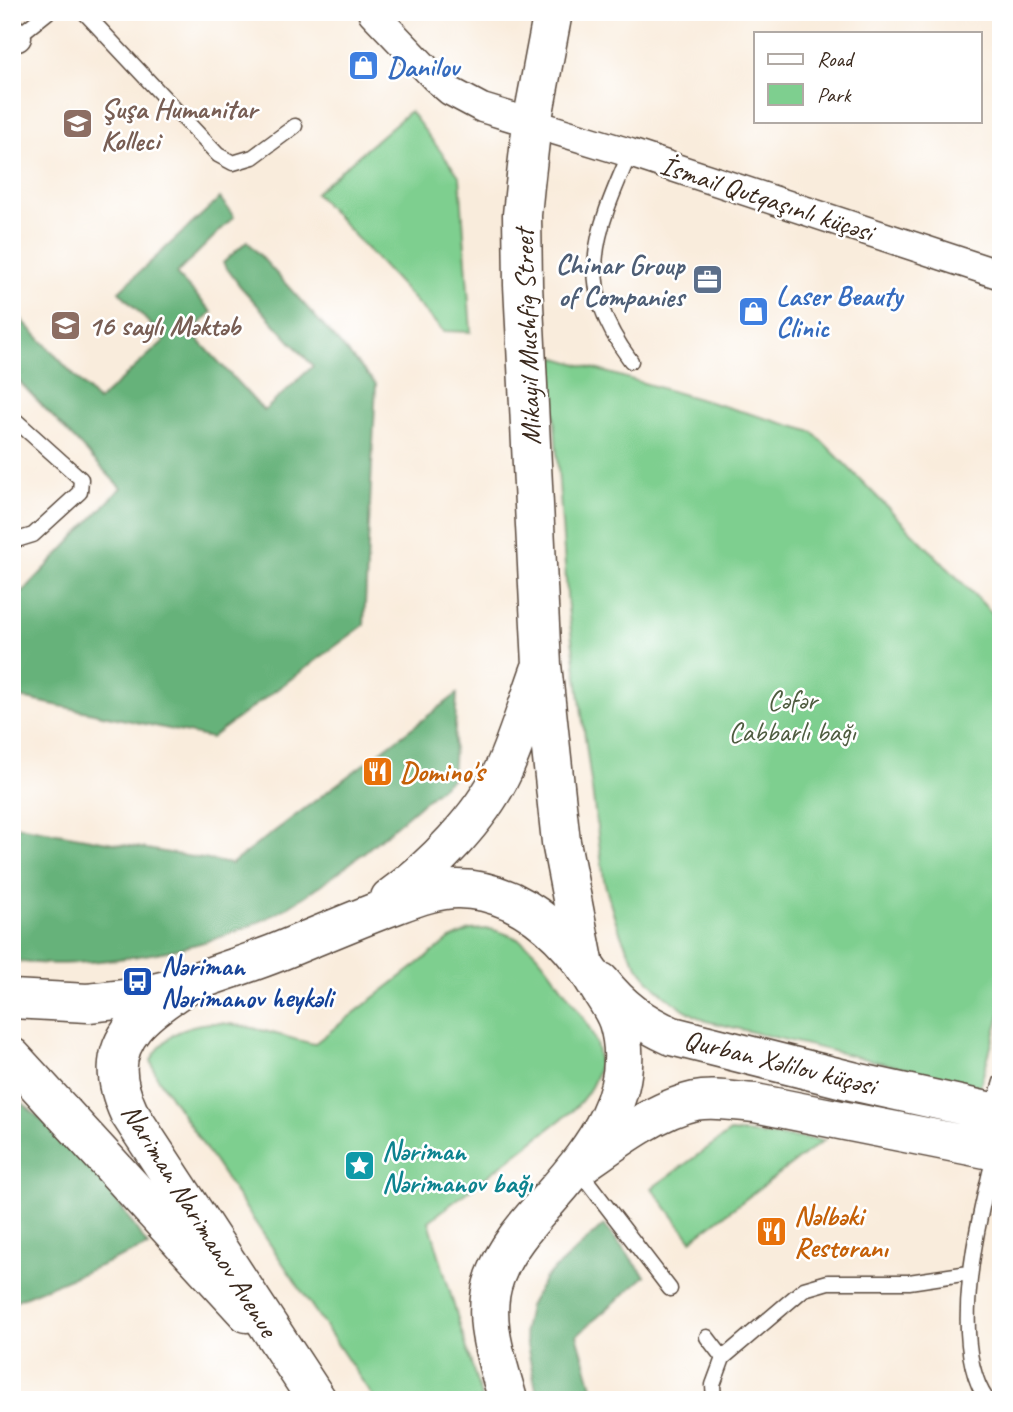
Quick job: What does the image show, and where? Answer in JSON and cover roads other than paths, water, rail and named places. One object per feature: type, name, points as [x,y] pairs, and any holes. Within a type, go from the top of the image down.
[{"type":"main road","name":"Mikayil Mushfig Street","points":[[553,12],[532,123],[523,215],[523,285],[542,664],[561,842],[584,963]]},
{"type":"main road","name":"Mikayil Mushfig Street","points":[[347,923],[409,884],[437,859],[462,831],[503,772],[542,664]]},
{"type":"main road","name":"Nariman Narimanov Avenue","points":[[12,999],[88,1003],[152,994],[187,985],[276,953],[409,899],[438,891],[478,891],[509,900],[538,917],[564,940],[584,963],[617,1021],[624,1060],[621,1082],[608,1122],[577,1168],[520,1233],[495,1278],[489,1319],[492,1342],[508,1400]]},
{"type":"main road","name":"Qurban Xəlilov küçəsi","points":[[584,963],[615,1000],[631,1014],[672,1036],[856,1082],[998,1103]]},
{"type":"main road","name":"Nariman Narimanov Avenue","points":[[187,985],[147,1014],[134,1027],[124,1043],[117,1057],[116,1074],[120,1093],[129,1113],[317,1400]]},
{"type":"main road","name":"Nariman Narimanov Avenue","points":[[12,1057],[288,1358]]},
{"type":"main road","name":"Qurban Xəlilov küçəsi","points":[[577,1168],[641,1125],[695,1101],[755,1103],[998,1152]]},
{"type":"street","name":"İsmail Qutqaşınlı küçəsi","points":[[372,12],[450,91],[482,108],[630,153],[1001,275]]},
{"type":"lane","points":[[14,36],[48,12]]},
{"type":"lane","points":[[84,12],[218,155],[233,163],[253,157],[295,126]]},
{"type":"lane","points":[[630,153],[598,234],[596,290],[602,315],[615,340],[631,361]]},
{"type":"lane","points":[[12,417],[81,479],[80,492],[33,535],[20,539],[12,536]]},
{"type":"lane","points":[[987,1400],[978,1387],[969,1357],[970,1273],[998,1152]]},
{"type":"lane","points":[[577,1168],[670,1289]]},
{"type":"lane","points":[[713,1400],[713,1385],[723,1358],[804,1289],[828,1282],[909,1282],[970,1273]]},
{"type":"lane","points":[[707,1337],[723,1358]]},
{"type":"place","name":"Danilov","points":[[364,66]]},
{"type":"place","name":"Şuşa Humanitar Kolleci","points":[[78,124]]},
{"type":"place","name":"Chinar Group of Companies","points":[[707,280]]},
{"type":"place","name":"Laser Beauty Clinic","points":[[753,311]]},
{"type":"place","name":"16 saylı Məktəb","points":[[65,325]]},
{"type":"place","name":"Domino's","points":[[377,771]]},
{"type":"place","name":"Nəriman Nərimanov heykəli","points":[[138,981]]},
{"type":"place","name":"Nəriman Nərimanov bağı","points":[[359,1166]]},
{"type":"place","name":"Nəlbəki Restoranı","points":[[771,1231]]},
{"type":"park label","name":"Cəfər Cabbarlı bağı","points":[[792,715]]}]
